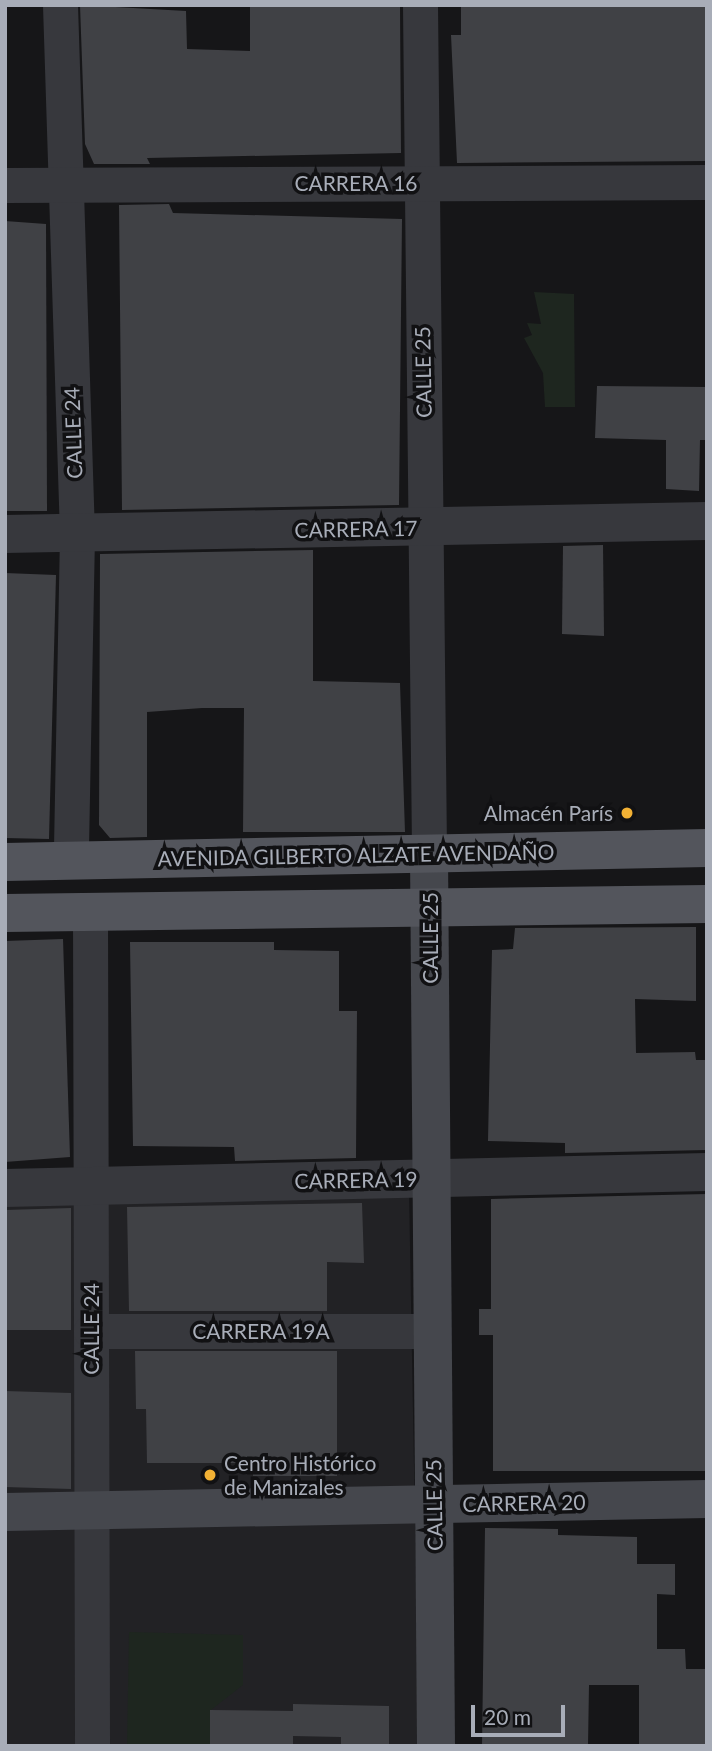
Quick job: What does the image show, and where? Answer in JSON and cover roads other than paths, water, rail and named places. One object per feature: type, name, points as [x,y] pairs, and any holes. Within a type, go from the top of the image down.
[{"type":"main road","name":"AVENIDA GILBERTO ALZATE AVENDAÑO","points":[[5,862],[707,848]]},
{"type":"main road","name":"CALLE 25","points":[[429,854],[436,1746]]},
{"type":"main road","points":[[5,913],[430,911],[707,904]]},
{"type":"main road","name":"CARRERA 20","points":[[5,1512],[707,1499]]},
{"type":"street","name":"CALLE 24","points":[[60,5],[63,184],[76,535],[71,861]]},
{"type":"street","name":"CALLE 25","points":[[420,5],[429,854]]},
{"type":"street","name":"CARRERA 16","points":[[5,185],[707,182]]},
{"type":"street","name":"CARRERA 17","points":[[5,534],[76,535],[707,521]]},
{"type":"street","name":"CALLE 24","points":[[90,912],[92,1746]]},
{"type":"street","name":"CARRERA 19","points":[[5,1188],[707,1172]]},
{"type":"street","name":"CARRERA 19A","points":[[91,1331],[431,1331]]},
{"type":"place","name":"Almacén París","points":[[627,813]]},
{"type":"place","name":"Centro Histórico de Manizales","points":[[210,1475]]}]
